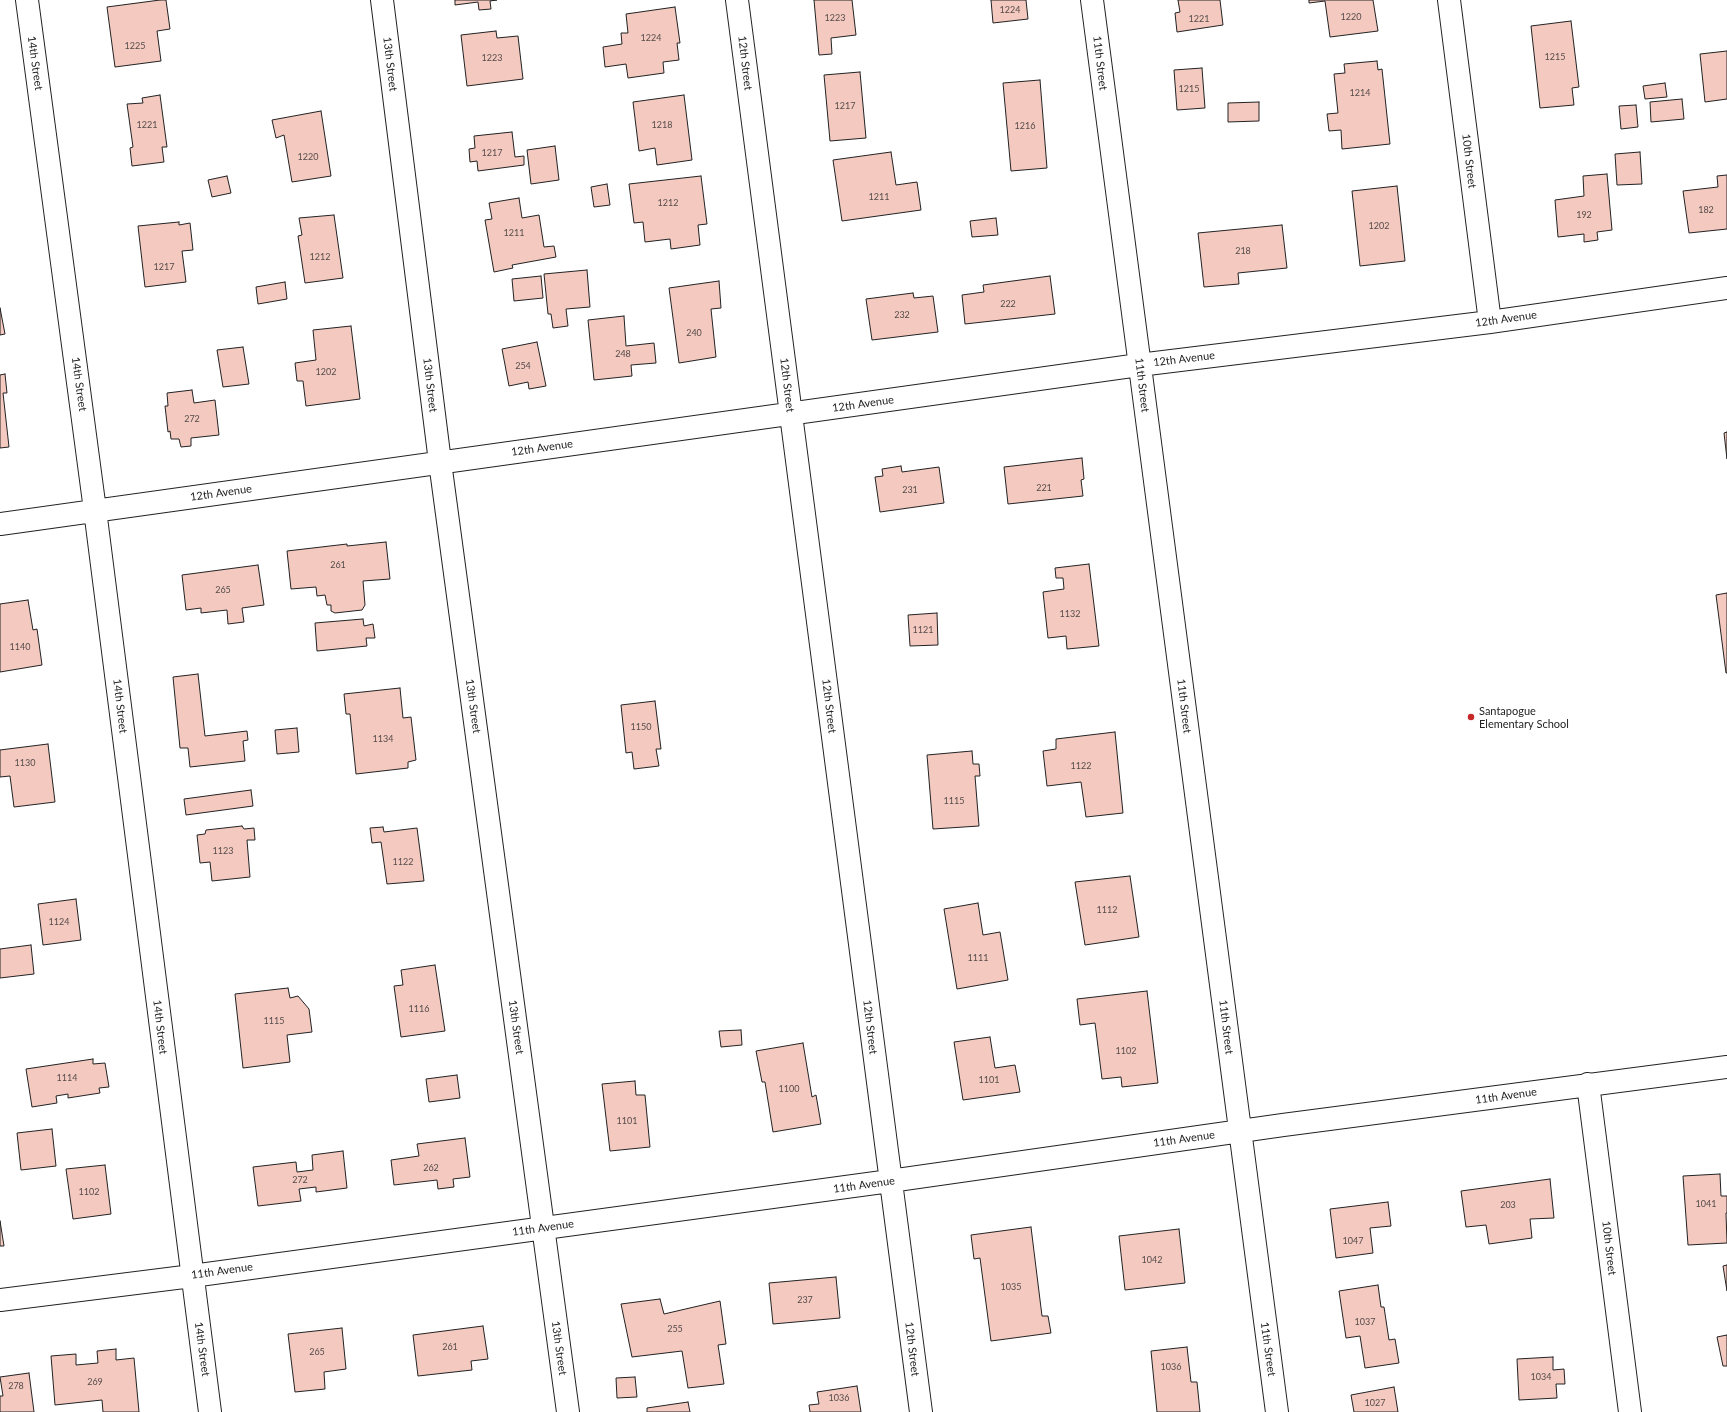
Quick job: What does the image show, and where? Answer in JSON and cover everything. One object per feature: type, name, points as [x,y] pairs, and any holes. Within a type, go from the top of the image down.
[{"type":"street","name":"14th Street","points":[[27,0],[96,510],[210,1412]]},
{"type":"street","name":"13th Street","points":[[382,0],[440,462],[568,1412]]},
{"type":"street","name":"12th Street","points":[[737,0],[920,1412]]},
{"type":"street","name":"11th Street","points":[[1092,0],[1277,1412]]},
{"type":"street","name":"10th Street","points":[[1449,0],[1490,322]]},
{"type":"street","name":"12th Avenue","points":[[0,524],[1139,365],[1490,322],[1727,288]]},
{"type":"street","name":"11th Avenue","points":[[0,1300],[192,1276],[1588,1084],[1727,1067]]},
{"type":"street","name":"10th Street","points":[[1588,1084],[1630,1412]]},
{"type":"building","points":[[166,0],[170,29],[157,31],[161,61],[115,67],[107,7]]},
{"type":"building","points":[[455,0],[497,0],[490,1],[491,9],[479,10],[478,2],[455,5]]},
{"type":"building","points":[[814,0],[852,0],[856,35],[831,38],[832,54],[819,55]]},
{"type":"building","points":[[991,0],[1026,0],[1028,19],[993,23]]},
{"type":"building","points":[[1178,0],[1220,0],[1223,25],[1177,32],[1175,13],[1180,12]]},
{"type":"building","points":[[1309,0],[1373,0],[1378,31],[1330,37],[1325,1],[1309,3]]},
{"type":"building","points":[[675,7],[680,43],[677,43],[679,60],[663,62],[664,73],[628,78],[626,64],[605,67],[603,47],[622,44],[621,33],[628,33],[626,14]]},
{"type":"building","points":[[1571,21],[1579,87],[1572,88],[1574,105],[1540,108],[1531,26]]},
{"type":"building","points":[[496,31],[497,38],[518,36],[523,79],[467,86],[461,35]]},
{"type":"building","points":[[1727,51],[1727,99],[1705,102],[1700,54]]},
{"type":"building","points":[[1377,61],[1378,70],[1382,69],[1390,144],[1342,149],[1341,130],[1329,131],[1327,114],[1338,113],[1334,74],[1345,73],[1344,64]]},
{"type":"building","points":[[1202,68],[1205,108],[1177,110],[1174,70]]},
{"type":"building","points":[[860,72],[866,138],[830,141],[824,75]]},
{"type":"building","points":[[1040,80],[1047,168],[1011,171],[1003,83]]},
{"type":"building","points":[[1665,83],[1667,97],[1645,99],[1643,86]]},
{"type":"building","points":[[160,95],[167,147],[162,147],[164,162],[132,166],[130,148],[133,147],[127,104],[143,103],[142,98]]},
{"type":"building","points":[[684,95],[692,160],[657,165],[655,148],[639,151],[633,102]]},
{"type":"building","points":[[1682,99],[1684,119],[1651,122],[1650,102]]},
{"type":"building","points":[[1259,102],[1259,121],[1228,122],[1228,103]]},
{"type":"building","points":[[1636,105],[1638,127],[1621,129],[1619,106]]},
{"type":"building","points":[[321,111],[331,176],[292,182],[284,135],[276,138],[272,120]]},
{"type":"building","points":[[512,132],[515,157],[524,156],[524,165],[478,171],[477,161],[470,162],[469,149],[475,148],[474,136]]},
{"type":"building","points":[[555,146],[559,180],[531,184],[527,150]]},
{"type":"building","points":[[891,152],[896,185],[917,182],[921,210],[842,221],[833,160]]},
{"type":"building","points":[[1640,152],[1642,184],[1617,185],[1615,154]]},
{"type":"building","points":[[1607,174],[1612,230],[1597,232],[1598,240],[1584,242],[1584,234],[1558,237],[1555,200],[1584,196],[1583,176]]},
{"type":"building","points":[[1727,175],[1727,229],[1689,233],[1683,191],[1718,187],[1717,176]]},
{"type":"building","points":[[227,176],[231,193],[212,197],[208,180]]},
{"type":"building","points":[[701,176],[707,224],[698,225],[700,245],[671,249],[670,239],[645,242],[643,222],[634,223],[629,184]]},
{"type":"building","points":[[607,184],[610,205],[594,207],[591,187]]},
{"type":"building","points":[[1397,186],[1405,261],[1360,266],[1352,191]]},
{"type":"building","points":[[519,198],[522,218],[539,215],[544,247],[554,246],[556,257],[512,265],[513,268],[494,272],[485,220],[492,219],[489,203]]},
{"type":"building","points":[[334,215],[343,278],[305,283],[298,236],[302,235],[299,218]]},
{"type":"building","points":[[996,218],[998,235],[972,237],[970,221]]},
{"type":"building","points":[[179,222],[179,225],[190,223],[193,250],[182,251],[186,282],[145,287],[138,226]]},
{"type":"building","points":[[1282,225],[1287,268],[1238,273],[1239,284],[1204,287],[1198,233]]},
{"type":"building","points":[[587,270],[590,307],[566,309],[568,326],[553,328],[551,314],[548,314],[544,274]]},
{"type":"building","points":[[541,276],[543,298],[514,301],[512,279]]},
{"type":"building","points":[[1050,276],[1055,314],[965,324],[962,295],[984,292],[983,285]]},
{"type":"building","points":[[719,281],[721,308],[711,309],[716,357],[679,363],[669,288]]},
{"type":"building","points":[[285,282],[287,299],[258,304],[256,287]]},
{"type":"building","points":[[913,293],[914,298],[933,296],[938,332],[872,340],[866,299]]},
{"type":"building","points":[[0,308],[5,334],[0,335]]},
{"type":"building","points":[[624,316],[626,346],[654,343],[656,363],[631,365],[632,376],[594,380],[588,320]]},
{"type":"building","points":[[351,326],[360,399],[306,406],[303,381],[297,381],[295,363],[316,360],[313,330]]},
{"type":"building","points":[[537,342],[546,386],[529,389],[528,382],[509,386],[502,349]]},
{"type":"building","points":[[243,347],[249,384],[223,387],[217,350]]},
{"type":"building","points":[[5,374],[7,393],[3,393],[9,447],[0,448],[0,375]]},
{"type":"building","points":[[192,390],[194,403],[215,400],[219,435],[191,438],[191,446],[181,447],[179,439],[171,439],[170,431],[168,432],[165,406],[168,406],[167,393]]},
{"type":"building","points":[[1727,432],[1727,459],[1724,433]]},
{"type":"building","points":[[1082,458],[1084,479],[1081,480],[1083,496],[1008,504],[1004,467]]},
{"type":"building","points":[[901,466],[902,472],[939,467],[944,503],[880,512],[875,477],[883,476],[882,469]]},
{"type":"building","points":[[386,542],[390,579],[363,581],[365,605],[362,610],[335,613],[331,611],[331,605],[327,605],[325,595],[317,596],[316,587],[291,589],[287,551],[347,544],[347,546]]},
{"type":"building","points":[[1089,564],[1099,646],[1067,649],[1066,636],[1048,638],[1043,592],[1064,589],[1063,578],[1056,578],[1055,568]]},
{"type":"building","points":[[258,565],[264,605],[242,608],[244,622],[228,624],[227,610],[201,613],[201,608],[186,610],[182,575]]},
{"type":"building","points":[[1727,593],[1727,673],[1726,673],[1716,595]]},
{"type":"building","points":[[28,600],[33,630],[37,629],[42,665],[0,672],[0,604]]},
{"type":"building","points":[[937,613],[938,645],[910,646],[908,615]]},
{"type":"building","points":[[363,619],[364,626],[373,624],[375,638],[366,638],[367,646],[317,651],[315,623]]},
{"type":"building","points":[[198,674],[205,736],[247,731],[248,740],[243,741],[245,761],[190,767],[188,748],[180,748],[173,677]]},
{"type":"building","points":[[400,688],[403,718],[411,717],[416,760],[408,762],[408,768],[356,774],[350,714],[346,714],[344,694]]},
{"type":"building","points":[[655,701],[661,749],[656,749],[659,766],[634,769],[632,752],[626,753],[621,705]]},
{"type":"building","points":[[297,728],[299,752],[277,754],[275,730]]},
{"type":"building","points":[[1115,732],[1123,813],[1086,817],[1081,782],[1047,786],[1043,751],[1056,749],[1056,739]]},
{"type":"building","points":[[48,744],[55,802],[14,807],[10,776],[0,777],[0,750]]},
{"type":"building","points":[[972,751],[973,764],[979,764],[980,776],[975,776],[979,826],[933,829],[927,755]]},
{"type":"building","points":[[251,790],[253,806],[186,815],[184,799]]},
{"type":"building","points":[[242,826],[244,829],[254,828],[255,840],[247,840],[250,877],[212,881],[210,862],[200,863],[197,835],[205,834],[206,830]]},
{"type":"building","points":[[383,827],[384,832],[417,828],[424,881],[387,884],[381,842],[372,843],[370,828]]},
{"type":"building","points":[[1130,876],[1139,937],[1085,945],[1075,882]]},
{"type":"building","points":[[76,899],[81,940],[43,945],[38,904]]},
{"type":"building","points":[[978,903],[983,935],[1000,932],[1008,980],[957,989],[944,909]]},
{"type":"building","points":[[31,945],[34,974],[0,978],[0,949]]},
{"type":"building","points":[[435,965],[445,1031],[401,1037],[394,986],[403,985],[401,970]]},
{"type":"building","points":[[288,988],[290,998],[298,996],[309,1009],[312,1032],[287,1035],[290,1062],[243,1068],[235,994]]},
{"type":"building","points":[[1147,991],[1158,1083],[1122,1087],[1121,1077],[1102,1079],[1095,1023],[1080,1025],[1077,999]]},
{"type":"building","points":[[741,1030],[742,1045],[721,1047],[719,1031]]},
{"type":"building","points":[[990,1037],[995,1068],[1015,1065],[1020,1092],[963,1100],[954,1042]]},
{"type":"building","points":[[803,1043],[812,1097],[816,1095],[821,1124],[773,1132],[765,1082],[762,1082],[756,1051]]},
{"type":"building","points":[[93,1059],[93,1064],[105,1063],[109,1087],[99,1088],[100,1093],[68,1098],[68,1094],[56,1096],[57,1103],[32,1107],[26,1069]]},
{"type":"building","points":[[457,1075],[460,1098],[429,1102],[426,1079]]},
{"type":"building","points":[[635,1081],[636,1095],[645,1095],[650,1147],[610,1151],[602,1084]]},
{"type":"building","points":[[52,1129],[56,1166],[21,1170],[17,1133]]},
{"type":"building","points":[[465,1138],[470,1177],[453,1179],[454,1187],[438,1189],[437,1180],[394,1185],[391,1160],[419,1156],[417,1144]]},
{"type":"building","points":[[343,1151],[347,1188],[316,1192],[316,1187],[299,1189],[301,1201],[258,1206],[253,1167],[296,1162],[297,1172],[313,1170],[312,1155]]},
{"type":"building","points":[[105,1165],[111,1214],[73,1219],[66,1169]]},
{"type":"building","points":[[1720,1174],[1721,1196],[1727,1196],[1727,1243],[1688,1245],[1683,1176]]},
{"type":"building","points":[[1550,1179],[1554,1218],[1530,1219],[1532,1238],[1489,1244],[1486,1225],[1466,1227],[1461,1191]]},
{"type":"building","points":[[1388,1202],[1391,1226],[1370,1228],[1373,1253],[1336,1258],[1330,1209]]},
{"type":"building","points":[[0,1221],[4,1246],[0,1246]]},
{"type":"building","points":[[1031,1227],[1042,1316],[1048,1316],[1051,1333],[991,1341],[980,1258],[974,1259],[971,1235]]},
{"type":"building","points":[[1179,1229],[1185,1283],[1125,1290],[1119,1236]]},
{"type":"building","points":[[1727,1265],[1727,1291],[1723,1266]]},
{"type":"building","points":[[836,1277],[840,1318],[773,1324],[769,1283]]},
{"type":"building","points":[[1378,1285],[1381,1307],[1384,1307],[1389,1340],[1395,1339],[1399,1363],[1365,1368],[1360,1336],[1346,1338],[1339,1291]]},
{"type":"building","points":[[660,1299],[664,1314],[720,1301],[726,1344],[718,1345],[724,1384],[688,1388],[682,1351],[632,1357],[621,1304]]},
{"type":"building","points":[[483,1326],[488,1359],[471,1361],[472,1370],[418,1376],[413,1335]]},
{"type":"building","points":[[342,1328],[346,1369],[324,1372],[325,1389],[295,1392],[288,1334]]},
{"type":"building","points":[[1727,1335],[1727,1366],[1723,1366],[1717,1337]]},
{"type":"building","points":[[1187,1347],[1191,1382],[1197,1382],[1200,1412],[1157,1412],[1151,1351]]},
{"type":"building","points":[[116,1349],[116,1360],[134,1358],[139,1412],[103,1412],[102,1400],[55,1405],[51,1356],[76,1354],[76,1365],[98,1363],[97,1351]]},
{"type":"building","points":[[1553,1357],[1553,1370],[1564,1369],[1565,1384],[1556,1384],[1557,1398],[1519,1400],[1517,1359]]},
{"type":"building","points":[[29,1373],[34,1412],[0,1412],[0,1396],[3,1396],[0,1377]]},
{"type":"building","points":[[635,1377],[637,1397],[617,1398],[616,1378]]},
{"type":"building","points":[[857,1386],[861,1412],[810,1412],[809,1405],[819,1404],[817,1392]]},
{"type":"building","points":[[1394,1387],[1398,1412],[1354,1412],[1351,1395]]},
{"type":"building","points":[[688,1402],[690,1412],[647,1412],[647,1408]]},
{"type":"place","name":"Santapogue Elementary School","points":[[1471,717]]}]
